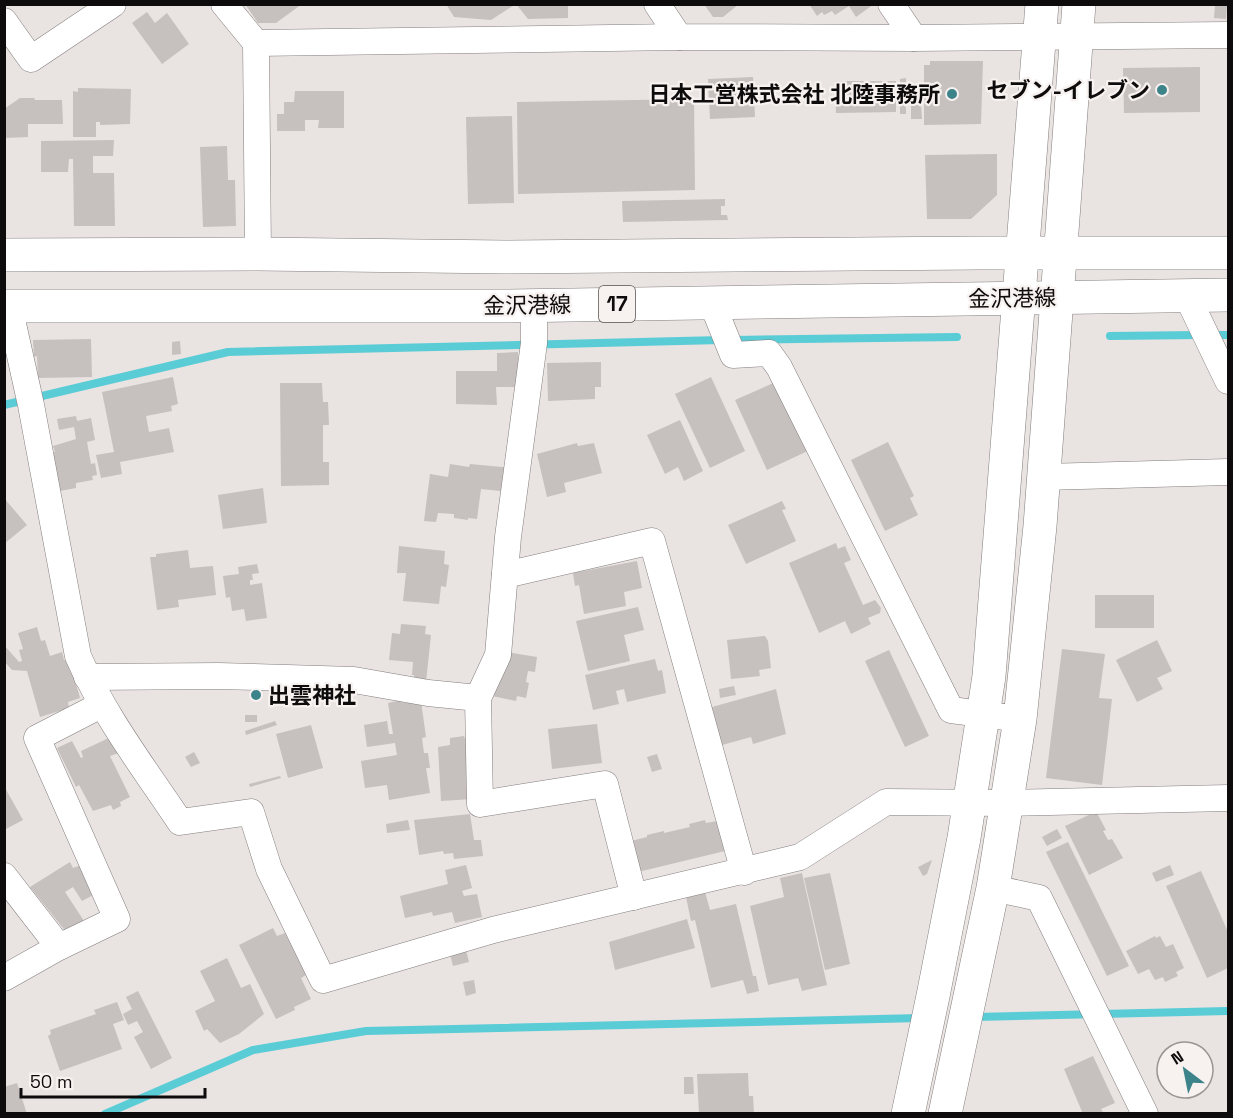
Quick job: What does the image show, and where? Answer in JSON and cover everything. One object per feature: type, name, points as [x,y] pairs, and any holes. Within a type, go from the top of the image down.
[{"type":"main road","points":[[908,1113],[933,996],[969,802],[989,676],[1042,4]]},
{"type":"main road","points":[[945,1113],[993,888],[1020,719],[1044,477],[1079,4]]},
{"type":"main road","name":"金沢港線","points":[[4,255],[258,254],[505,257],[1228,253]]},
{"type":"main road","name":"金沢港線","points":[[7,306],[534,331],[721,327],[1019,298],[1228,295]]},
{"type":"street","points":[[4,21],[31,59],[112,4]]},
{"type":"street","points":[[224,4],[256,43],[258,254]]},
{"type":"street","points":[[657,4],[679,37]]},
{"type":"street","points":[[891,4],[914,39]]},
{"type":"street","points":[[256,43],[679,37],[914,39],[1228,35]]},
{"type":"street","points":[[1187,296],[1228,381]]},
{"type":"street","points":[[7,306],[29,399],[78,656],[87,677],[101,705],[180,822],[251,812],[269,869],[323,980],[494,930],[800,857],[886,802],[1008,803],[1228,798]]},
{"type":"street","points":[[721,327],[733,355],[769,353],[779,367],[951,710],[1020,719]]},
{"type":"street","points":[[534,331],[505,575],[498,655],[478,698],[480,804],[605,784],[634,897]]},
{"type":"street","points":[[1044,477],[1228,472]]},
{"type":"street","points":[[505,575],[652,541],[744,872]]},
{"type":"street","points":[[87,677],[219,676],[354,680],[428,693],[478,698]]},
{"type":"street","points":[[4,978],[59,947],[117,919],[38,738],[101,705]]},
{"type":"street","points":[[4,876],[59,947]]},
{"type":"street","points":[[993,888],[1039,898],[1145,1113]]},
{"type":"building","points":[[245,4],[302,4],[276,23],[258,23]]},
{"type":"building","points":[[446,4],[516,4],[491,20],[454,17]]},
{"type":"building","points":[[516,4],[568,4],[568,18],[528,19]]},
{"type":"building","points":[[704,4],[739,4],[723,17],[713,17]]},
{"type":"building","points":[[809,4],[874,4],[856,17],[849,6],[835,15],[832,11],[824,15],[822,12],[817,16]]},
{"type":"building","points":[[1215,5],[1227,5],[1226,19],[1214,18]]},
{"type":"building","points":[[147,12],[155,23],[167,13],[189,44],[162,64],[132,23]]},
{"type":"building","name":"日本工営株式会社 北陸事務所","points":[[930,61],[983,61],[981,124],[924,125],[924,65],[930,65]]},
{"type":"building","name":"セブン-イレブン","points":[[1200,67],[1200,112],[1124,113],[1123,68]]},
{"type":"building","points":[[753,77],[755,117],[710,119],[708,79]]},
{"type":"building","points":[[906,78],[906,114],[900,114],[900,79]]},
{"type":"building","points":[[835,81],[896,81],[896,112],[836,113]]},
{"type":"building","points":[[78,88],[131,89],[130,124],[100,125],[100,122],[96,122],[96,137],[73,137],[73,91],[78,92]]},
{"type":"building","points":[[295,91],[344,91],[344,128],[318,128],[319,120],[305,120],[305,131],[277,131],[277,114],[284,114],[284,102],[294,102]]},
{"type":"building","points":[[20,98],[62,100],[63,124],[28,124],[28,137],[4,138],[4,109]]},
{"type":"building","points":[[694,99],[695,190],[518,194],[517,102]]},
{"type":"building","points":[[911,104],[921,105],[922,119],[911,119]]},
{"type":"building","points":[[512,116],[514,203],[468,204],[466,117]]},
{"type":"building","points":[[114,140],[113,156],[93,156],[93,173],[114,173],[115,226],[74,226],[73,159],[69,159],[68,172],[41,172],[41,141]]},
{"type":"building","points":[[227,146],[228,180],[235,180],[236,226],[203,227],[200,147]]},
{"type":"building","points":[[997,154],[997,195],[971,219],[927,219],[925,155]]},
{"type":"building","points":[[725,199],[725,206],[721,206],[721,215],[727,215],[728,220],[623,222],[622,201]]},
{"type":"building","points":[[91,339],[92,377],[38,378],[37,356],[34,357],[33,340]]},
{"type":"building","points":[[180,341],[181,354],[172,355],[172,342]]},
{"type":"building","points":[[518,352],[518,387],[496,387],[497,405],[456,404],[456,371],[497,371],[497,353]]},
{"type":"building","points":[[601,362],[601,387],[595,387],[595,399],[548,401],[547,363]]},
{"type":"building","points":[[173,377],[178,404],[171,406],[172,411],[146,416],[149,432],[169,428],[174,452],[120,462],[122,474],[101,478],[96,455],[114,452],[102,392]]},
{"type":"building","points":[[711,377],[745,451],[710,468],[675,394]]},
{"type":"building","points":[[778,381],[810,450],[767,470],[735,400]]},
{"type":"building","points":[[280,383],[322,383],[323,402],[328,402],[329,425],[323,425],[323,462],[329,462],[329,485],[281,486]]},
{"type":"building","points":[[76,416],[77,421],[91,418],[95,440],[87,442],[91,464],[95,463],[97,475],[92,476],[93,480],[76,483],[76,488],[60,491],[52,452],[55,452],[53,446],[76,439],[74,427],[59,430],[57,419]]},
{"type":"building","points":[[680,420],[703,471],[684,481],[678,467],[665,474],[647,435]]},
{"type":"building","points":[[888,442],[914,496],[910,498],[918,515],[885,531],[851,460]]},
{"type":"building","points":[[577,443],[578,446],[594,443],[602,473],[564,483],[566,492],[547,497],[537,454]]},
{"type":"building","points":[[450,464],[513,468],[510,492],[481,489],[477,519],[454,518],[454,514],[438,513],[436,522],[424,521],[430,474],[448,477]]},
{"type":"building","points":[[263,488],[267,523],[223,529],[218,495]]},
{"type":"building","points":[[4,498],[27,525],[4,544]]},
{"type":"building","points":[[782,501],[786,509],[782,510],[796,541],[746,564],[728,525]]},
{"type":"building","points":[[836,543],[838,549],[845,546],[851,560],[844,563],[863,605],[875,600],[881,608],[880,613],[868,618],[871,624],[851,634],[845,621],[819,633],[789,563]]},
{"type":"building","points":[[399,546],[445,551],[444,564],[449,565],[446,587],[441,586],[439,604],[403,601],[406,573],[397,573]]},
{"type":"building","points":[[188,550],[190,568],[213,566],[216,595],[178,600],[179,607],[157,610],[150,557],[156,557],[156,554]]},
{"type":"building","points":[[637,561],[642,588],[624,592],[626,606],[584,614],[579,585],[575,586],[573,573]]},
{"type":"building","points":[[257,564],[259,573],[252,574],[253,580],[250,580],[250,585],[262,583],[267,618],[246,621],[244,609],[232,611],[230,597],[226,598],[223,576],[239,574],[238,567]]},
{"type":"building","points":[[1095,595],[1154,595],[1154,628],[1095,628]]},
{"type":"building","points":[[638,607],[644,630],[624,635],[630,661],[588,671],[576,621]]},
{"type":"building","points":[[401,624],[426,626],[425,634],[431,635],[426,682],[414,681],[413,662],[389,660],[392,633],[400,634]]},
{"type":"building","points":[[37,627],[41,641],[45,640],[50,656],[62,652],[64,660],[69,659],[80,698],[68,702],[69,708],[40,717],[27,671],[12,670],[4,661],[4,645],[19,662],[22,661],[19,650],[23,649],[18,633]]},
{"type":"building","points":[[765,636],[768,641],[771,668],[759,670],[760,676],[731,679],[727,640]]},
{"type":"building","points":[[1157,640],[1172,671],[1157,678],[1163,689],[1137,702],[1116,660]]},
{"type":"building","points":[[1062,649],[1105,654],[1099,698],[1112,699],[1102,785],[1046,778]]},
{"type":"building","points":[[889,650],[929,736],[905,747],[865,661]]},
{"type":"building","points":[[500,651],[537,657],[535,672],[528,671],[526,682],[529,683],[526,698],[517,696],[516,701],[492,696]]},
{"type":"building","points":[[655,659],[658,671],[662,670],[666,693],[627,702],[624,689],[616,691],[619,704],[593,710],[585,675]]},
{"type":"building","points":[[734,686],[736,695],[720,698],[719,689]]},
{"type":"building","points":[[776,689],[786,734],[753,744],[751,737],[722,745],[712,707]]},
{"type":"building","points":[[402,700],[403,703],[421,701],[426,737],[422,738],[424,753],[428,753],[430,768],[426,768],[430,793],[389,800],[387,785],[365,788],[361,761],[397,755],[395,743],[367,747],[364,725],[387,721],[389,734],[393,734],[388,703]]},
{"type":"building","points":[[245,715],[257,715],[257,722],[245,722]]},
{"type":"building","points":[[275,721],[277,725],[246,735],[245,731]]},
{"type":"building","points":[[597,724],[602,763],[552,769],[548,729]]},
{"type":"building","points":[[311,725],[323,768],[288,778],[276,734]]},
{"type":"building","points":[[464,736],[465,739],[469,739],[473,799],[441,801],[438,747],[450,745],[450,738]]},
{"type":"building","points":[[111,737],[119,753],[110,756],[130,797],[120,802],[121,806],[113,810],[111,805],[93,811],[79,785],[76,787],[57,748],[72,741],[81,758],[83,757],[81,751]]},
{"type":"building","points":[[194,752],[200,763],[191,767],[185,757]]},
{"type":"building","points":[[657,754],[662,769],[652,772],[647,757]]},
{"type":"building","points":[[280,776],[281,778],[250,787],[249,784]]},
{"type":"building","points":[[4,786],[23,820],[4,830]]},
{"type":"building","points":[[1097,813],[1106,830],[1103,831],[1108,840],[1112,839],[1123,858],[1089,875],[1065,826]]},
{"type":"building","points":[[470,814],[474,840],[481,840],[483,856],[454,859],[453,853],[444,854],[443,851],[419,855],[414,820]]},
{"type":"building","points":[[408,820],[410,830],[387,833],[386,824]]},
{"type":"building","points":[[705,820],[706,823],[717,821],[725,851],[634,873],[627,842],[647,837],[647,835],[690,827],[689,824]]},
{"type":"building","points":[[1057,829],[1062,838],[1047,846],[1042,837]]},
{"type":"building","points":[[1068,842],[1129,966],[1107,976],[1046,852]]},
{"type":"building","points":[[932,860],[927,874],[923,876],[918,867]]},
{"type":"building","points":[[70,862],[73,868],[81,865],[99,892],[82,901],[73,887],[65,892],[86,924],[67,933],[30,887]]},
{"type":"building","points":[[466,865],[472,888],[462,891],[464,896],[477,894],[482,917],[455,923],[452,912],[433,916],[432,912],[405,918],[400,896],[448,884],[445,870]]},
{"type":"building","points":[[1170,865],[1174,875],[1156,882],[1152,873]]},
{"type":"building","points":[[1201,871],[1228,932],[1228,968],[1207,978],[1166,886]]},
{"type":"building","points":[[802,873],[827,985],[802,991],[798,978],[768,985],[750,906],[784,897],[780,878]]},
{"type":"building","points":[[830,873],[850,964],[825,970],[804,878]]},
{"type":"building","points":[[705,892],[710,910],[736,904],[753,976],[756,976],[759,991],[747,994],[743,980],[711,988],[695,920],[691,921],[686,897]]},
{"type":"building","points":[[687,919],[695,948],[615,970],[609,942]]},
{"type":"building","points":[[273,928],[277,936],[285,933],[306,975],[301,978],[311,999],[276,1019],[239,945]]},
{"type":"building","points":[[1155,936],[1156,938],[1160,936],[1166,947],[1173,944],[1184,968],[1176,972],[1178,976],[1165,982],[1163,977],[1155,980],[1149,969],[1138,974],[1126,951]]},
{"type":"building","points":[[466,950],[469,962],[453,966],[450,954]]},
{"type":"building","points":[[227,958],[241,988],[250,984],[264,1014],[239,1034],[220,1043],[207,1029],[204,1031],[195,1011],[215,1001],[200,971]]},
{"type":"building","points":[[474,980],[476,993],[466,996],[463,982]]},
{"type":"building","points":[[138,991],[172,1058],[151,1069],[134,1037],[143,1032],[137,1021],[128,1025],[123,1014],[132,1009],[126,997]]},
{"type":"building","points":[[117,1002],[124,1020],[113,1024],[122,1049],[60,1071],[48,1036],[51,1034],[50,1030],[96,1014],[94,1010]]},
{"type":"building","points":[[1093,1056],[1115,1103],[1101,1109],[1104,1114],[1083,1114],[1064,1069]]},
{"type":"building","points":[[748,1073],[749,1096],[753,1096],[754,1114],[699,1114],[697,1074]]},
{"type":"building","points":[[684,1077],[693,1077],[694,1094],[684,1094]]},
{"type":"building","points":[[17,1083],[27,1114],[4,1114],[4,1087]]},
{"type":"waterway","points":[[1110,336],[1200,335]]},
{"type":"waterway","points":[[1212,335],[1228,335]]},
{"type":"waterway","points":[[733,340],[957,337]]},
{"type":"waterway","points":[[4,405],[228,352],[721,340]]},
{"type":"waterway","points":[[975,1017],[1228,1011]]},
{"type":"waterway","points":[[105,1114],[253,1050],[366,1031],[921,1018]]},
{"type":"place","name":"セブン-イレブン","points":[[1162,90]]},
{"type":"place","name":"日本工営株式会社 北陸事務所","points":[[952,94]]},
{"type":"place","name":"出雲神社","points":[[256,695]]}]
